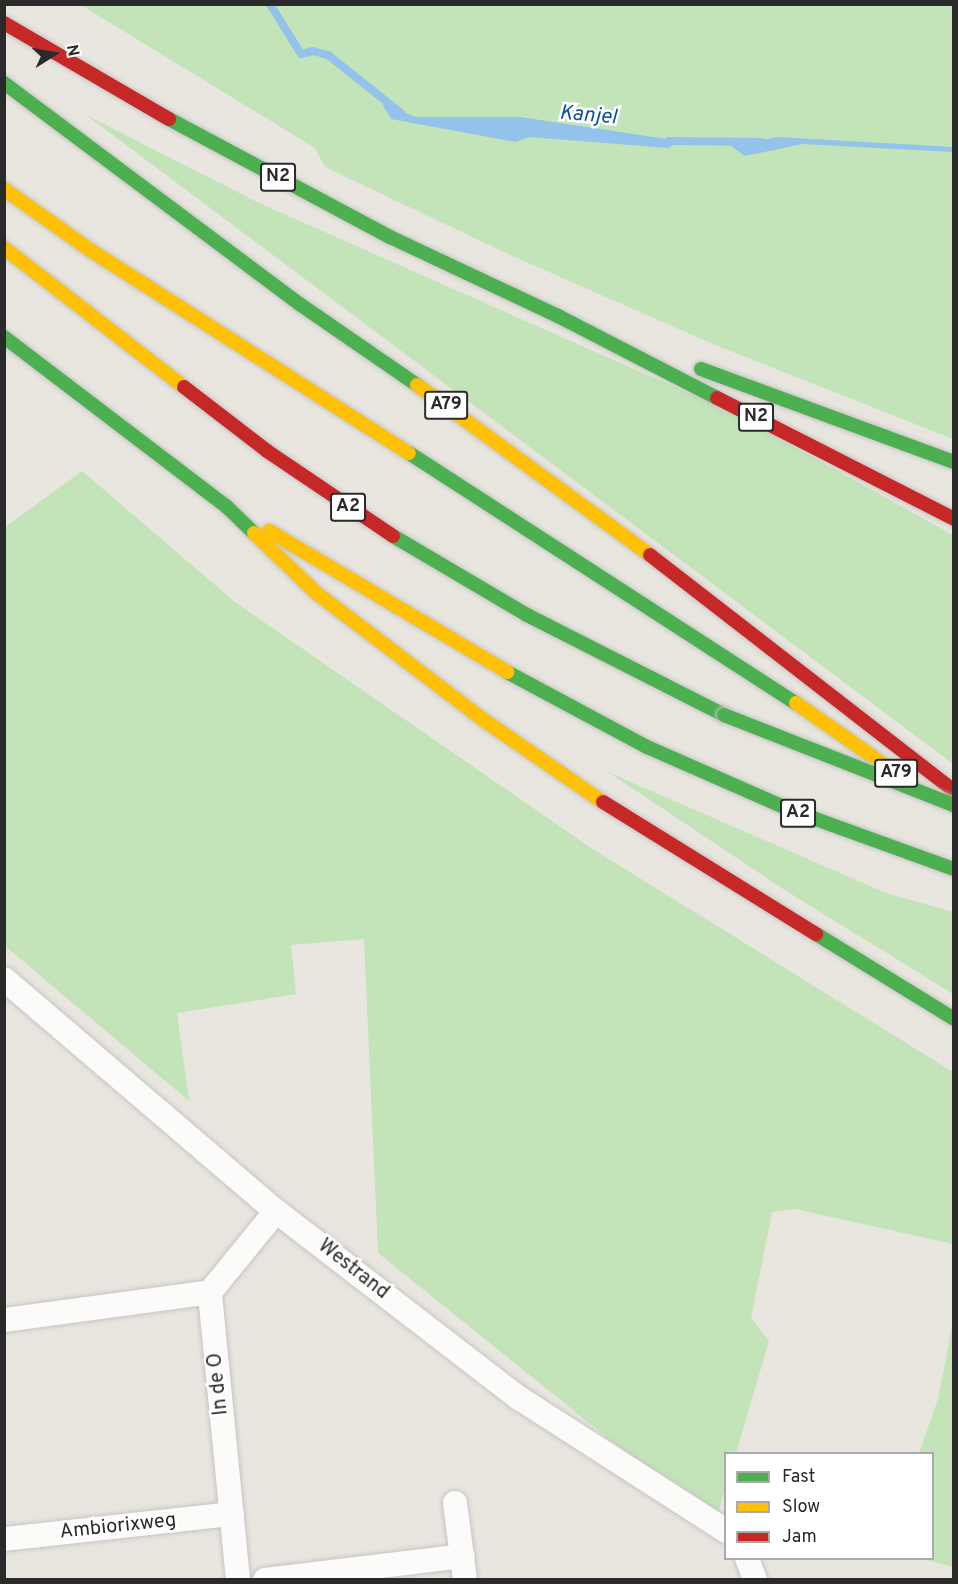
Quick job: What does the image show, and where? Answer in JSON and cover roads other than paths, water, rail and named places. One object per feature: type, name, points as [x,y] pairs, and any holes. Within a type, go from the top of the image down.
[{"type":"highway","name":"N2","points":[[4,23],[127,97],[390,237],[558,316],[954,519]]},
{"type":"highway","name":"A79","points":[[4,83],[301,305],[483,430],[645,551],[954,791]]},
{"type":"highway","name":"A79","points":[[4,189],[90,250],[730,657],[954,814]]},
{"type":"highway","name":"A2","points":[[4,248],[267,451],[368,521],[527,615],[724,715],[954,805]]},
{"type":"highway","name":"N2","points":[[558,316],[954,462]]},
{"type":"highway","name":"A2","points":[[4,337],[226,506],[501,669],[647,747],[788,810],[954,869]]},
{"type":"highway","points":[[226,506],[315,592],[485,721],[626,818],[954,1019]]},
{"type":"street","name":"Westrand","points":[[4,979],[276,1211],[519,1398],[724,1530]]},
{"type":"street","points":[[4,1320],[210,1292],[276,1211]]},
{"type":"street","name":"In de O","points":[[210,1292],[238,1580]]},
{"type":"street","points":[[455,1503],[465,1580]]},
{"type":"street","name":"Ambiorixweg","points":[[4,1539],[232,1514]]},
{"type":"street","points":[[265,1580],[463,1556]]},
{"type":"street","points":[[748,1560],[755,1580]]},
{"type":"water","points":[[382,104],[416,117],[520,117],[680,141],[668,148],[529,137],[516,142],[391,119]]},
{"type":"water","points":[[778,137],[953,147],[953,152],[802,144],[745,156],[731,146]]},
{"type":"waterway","name":"Kanjel","points":[[270,4],[301,54],[313,51],[328,55],[401,113]]},
{"type":"waterway","name":"Kanjel","points":[[669,141],[761,142]]}]
